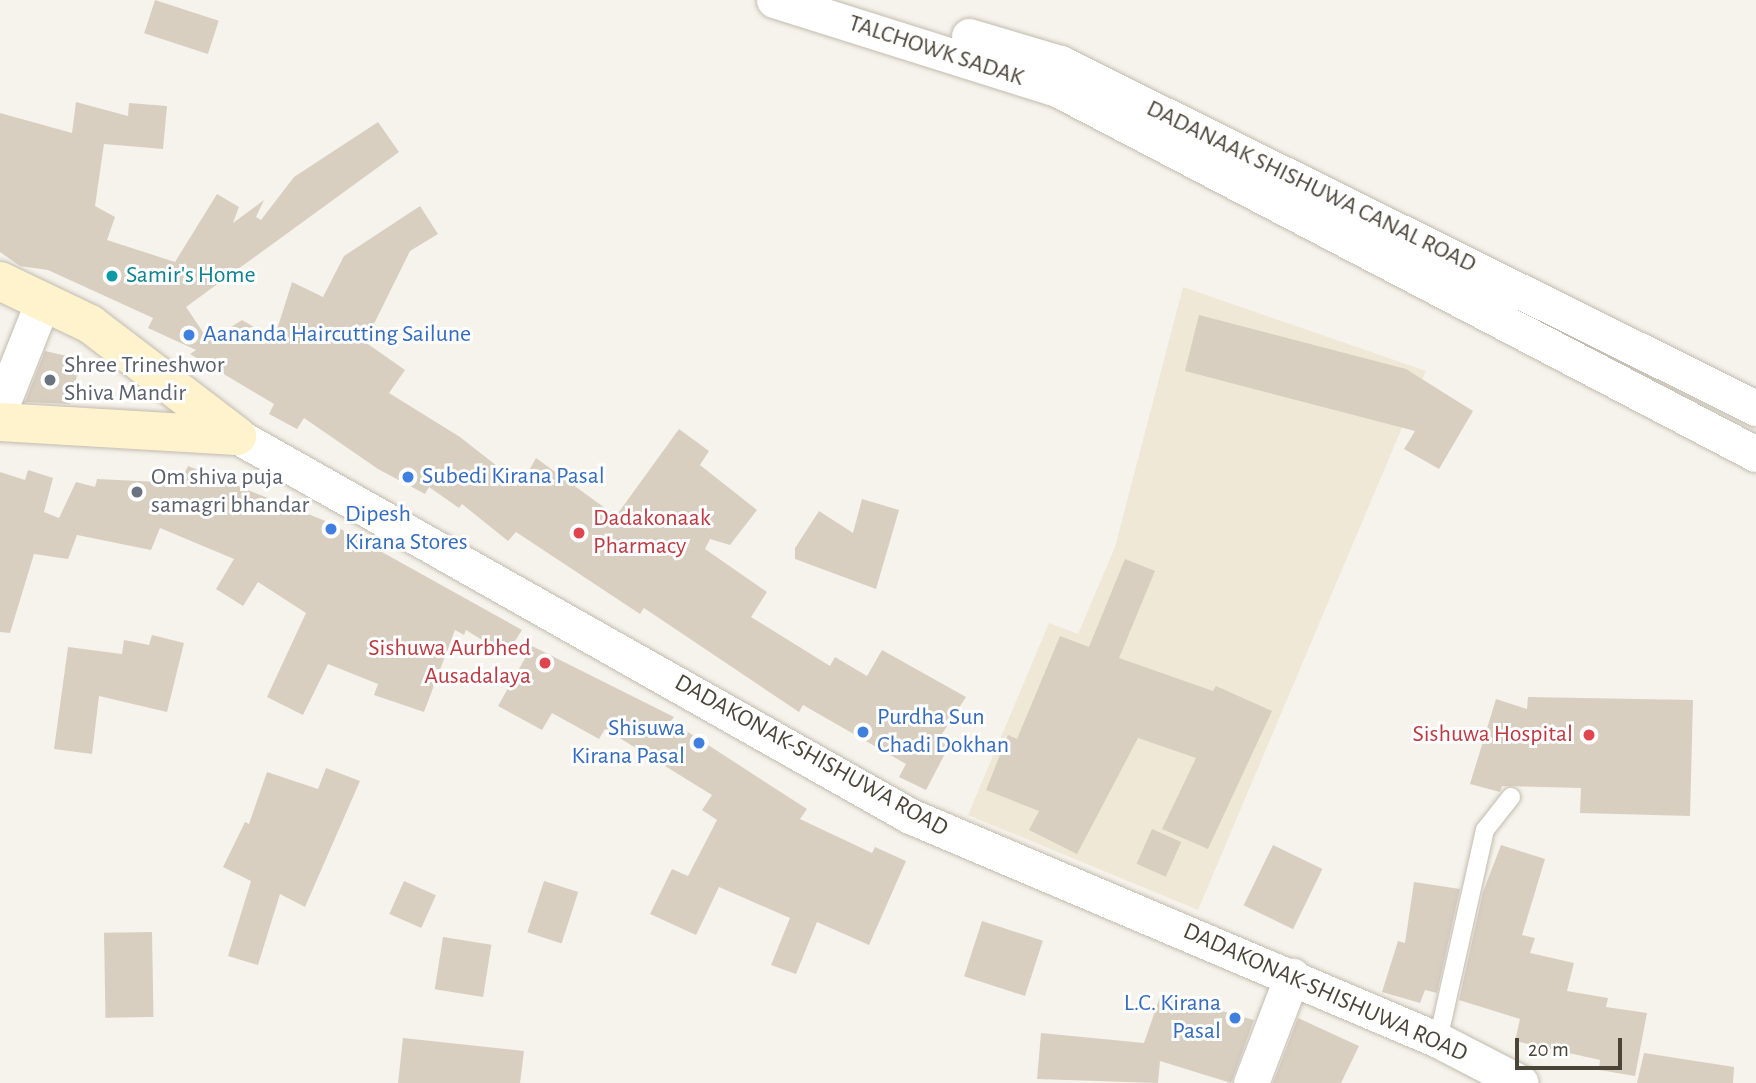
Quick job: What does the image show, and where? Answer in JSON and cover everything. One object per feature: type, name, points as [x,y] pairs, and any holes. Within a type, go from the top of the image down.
[{"type":"main road","points":[[0,281],[90,324],[237,436]]},
{"type":"main road","points":[[0,422],[237,436]]},
{"type":"street","name":"TALCHOWK SADAK","points":[[774,0],[1059,90]]},
{"type":"street","name":"DADANAAK SHISHUWA CANAL ROAD","points":[[852,0],[1060,63],[1756,408]]},
{"type":"street","name":"DADANAAK SHISHUWA CANAL ROAD","points":[[1059,90],[1756,454]]},
{"type":"street","points":[[0,409],[43,301]]},
{"type":"street","name":"DADAKONAK-SHISHUWA ROAD","points":[[237,436],[909,816],[1292,976],[1438,1040],[1521,1083]]},
{"type":"street","points":[[1251,1083],[1292,976]]},
{"type":"lane","points":[[1438,1040],[1485,830],[1511,797]]},
{"type":"shaded area","points":[[1183,287],[1426,371],[1198,910],[968,815],[1049,623],[1078,634],[1115,547]]},
{"type":"building","points":[[155,0],[219,21],[208,54],[144,33]]},
{"type":"building","points":[[76,102],[128,116],[129,103],[167,106],[163,149],[104,144],[95,206],[115,217],[107,240],[175,262],[217,194],[239,207],[233,223],[264,200],[256,217],[261,220],[294,177],[378,122],[399,152],[186,307],[209,341],[242,320],[274,339],[292,282],[323,297],[344,256],[420,206],[438,234],[410,251],[365,342],[405,370],[389,393],[460,437],[521,485],[536,458],[616,516],[679,429],[709,451],[700,465],[757,510],[730,545],[710,539],[705,549],[767,592],[751,617],[830,666],[835,657],[867,676],[882,650],[966,697],[938,740],[949,746],[926,790],[899,777],[906,764],[803,705],[799,712],[644,608],[640,614],[516,532],[508,541],[462,504],[459,508],[429,487],[425,494],[378,469],[304,418],[297,429],[269,414],[274,404],[190,354],[196,350],[148,328],[153,318],[48,270],[20,266],[0,252],[0,113],[72,133]]},
{"type":"building","points":[[1199,315],[1406,369],[1473,411],[1439,469],[1404,449],[1415,431],[1185,371]]},
{"type":"building","name":"Shree Trineshwor Shiva Mandir","points":[[45,351],[81,359],[70,404],[25,402]]},
{"type":"building","points":[[188,466],[328,522],[522,630],[506,655],[466,630],[464,635],[455,630],[424,712],[374,695],[378,684],[328,664],[303,715],[267,697],[306,613],[258,582],[243,606],[216,589],[234,559],[160,528],[151,550],[77,535],[68,559],[34,554],[10,633],[0,632],[0,472],[25,480],[28,470],[53,478],[44,512],[59,518],[76,482],[95,487],[97,479],[180,483]]},
{"type":"building","points":[[862,499],[899,510],[876,589],[795,559],[795,548],[819,511],[853,533]]},
{"type":"building","points":[[1125,559],[1155,571],[1119,658],[1213,691],[1216,686],[1272,711],[1208,849],[1162,829],[1196,758],[1138,738],[1077,854],[1029,830],[1039,811],[986,790],[1008,735],[1017,739],[1060,636],[1089,647]]},
{"type":"building","points":[[152,635],[184,643],[167,712],[99,696],[92,754],[54,749],[68,647],[122,654],[124,640],[149,645]]},
{"type":"building","points":[[532,646],[674,717],[671,721],[807,809],[800,819],[872,853],[875,847],[906,861],[869,945],[817,922],[796,974],[771,965],[790,918],[719,887],[696,935],[650,914],[672,869],[688,876],[717,820],[702,810],[712,795],[605,729],[599,739],[552,713],[542,730],[498,706]]},
{"type":"building","points":[[1528,697],[1693,700],[1690,816],[1580,813],[1581,788],[1502,786],[1500,792],[1470,784],[1496,699],[1527,709]]},
{"type":"building","points":[[326,768],[360,781],[305,907],[280,894],[258,965],[228,956],[251,881],[223,867],[245,822],[249,824],[267,772],[318,789]]},
{"type":"building","points":[[1152,829],[1181,842],[1166,877],[1137,864]]},
{"type":"building","points":[[1273,845],[1322,869],[1293,929],[1244,905]]},
{"type":"building","points":[[1501,845],[1545,859],[1522,935],[1535,938],[1530,953],[1574,963],[1567,991],[1608,998],[1606,1007],[1647,1013],[1635,1076],[1599,1070],[1600,1060],[1515,1041],[1520,1019],[1459,1000],[1483,892]]},
{"type":"building","points":[[404,881],[436,895],[421,928],[389,914]]},
{"type":"building","points":[[544,881],[578,892],[562,943],[527,932]]},
{"type":"building","points":[[1414,882],[1460,889],[1437,993],[1425,990],[1420,1003],[1382,992],[1398,941],[1405,943]]},
{"type":"building","points":[[982,921],[1043,941],[1025,996],[964,976]]},
{"type":"building","points":[[152,932],[153,1017],[105,1018],[104,933]]},
{"type":"building","points":[[443,937],[491,945],[483,997],[435,989]]},
{"type":"building","points":[[1161,994],[1254,1020],[1231,1083],[1160,1061],[1158,1083],[1037,1079],[1041,1033],[1144,1043]]},
{"type":"building","points":[[1298,1018],[1359,1046],[1341,1083],[1273,1083]]},
{"type":"building","points":[[403,1038],[524,1051],[520,1083],[398,1083]]},
{"type":"building","points":[[1644,1053],[1734,1067],[1733,1083],[1637,1083]]},
{"type":"place","name":"Samir's Home","points":[[112,276]]},
{"type":"place","name":"Aananda Haircutting Sailune","points":[[189,335]]},
{"type":"place","name":"Shree Trineshwor Shiva Mandir","points":[[50,380]]},
{"type":"place","name":"Subedi Kirana Pasal","points":[[408,477]]},
{"type":"place","name":"Om shiva puja samagri bhandar","points":[[137,492]]},
{"type":"place","name":"Dipesh Kirana Stores","points":[[331,529]]},
{"type":"place","name":"Dadakonaak Pharmacy","points":[[579,533]]},
{"type":"place","name":"Sishuwa Aurbhed Ausadalaya","points":[[545,663]]},
{"type":"place","name":"Purdha Sun Chadi Dokhan","points":[[863,732]]},
{"type":"place","name":"Sishuwa Hospital","points":[[1589,735]]},
{"type":"place","name":"Shisuwa Kirana Pasal","points":[[699,743]]},
{"type":"place","name":"L.C. Kirana Pasal","points":[[1235,1018]]}]
